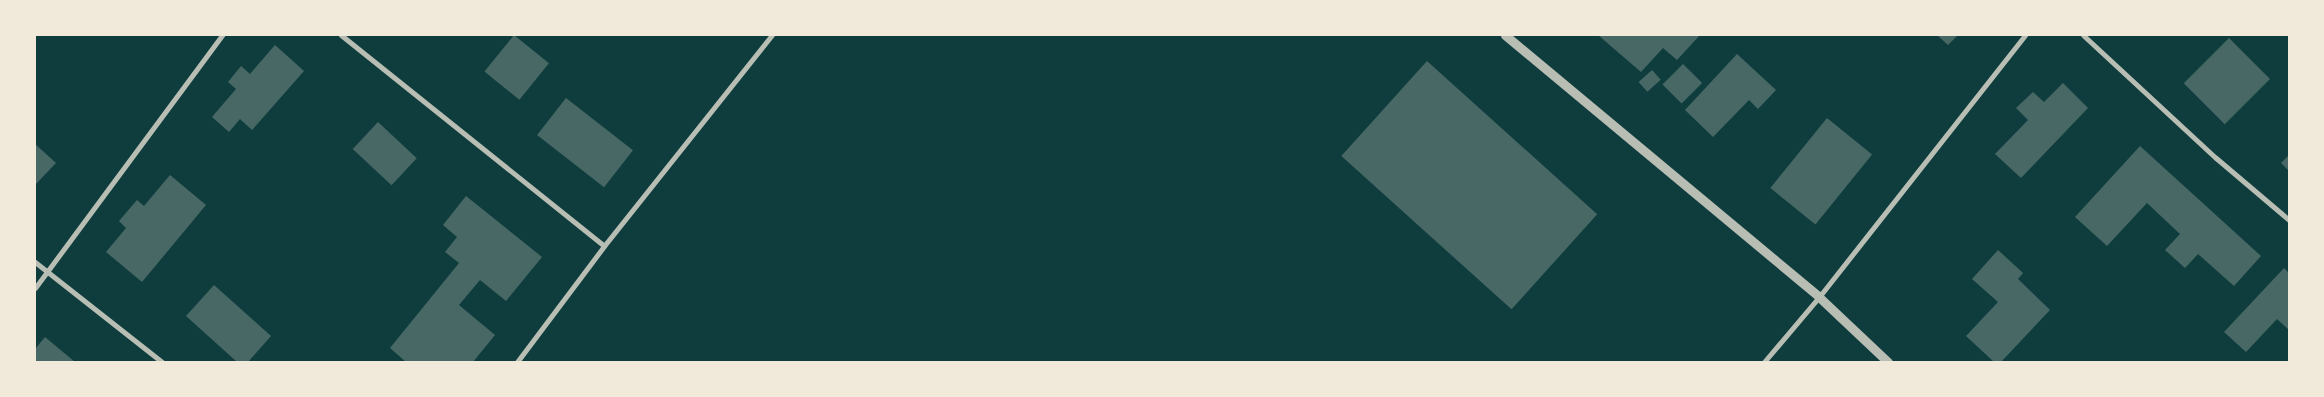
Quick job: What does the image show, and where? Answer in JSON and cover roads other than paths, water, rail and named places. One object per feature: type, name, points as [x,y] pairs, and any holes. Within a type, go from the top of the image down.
[{"type":"street","points":[[35,288],[222,35]]},
{"type":"street","points":[[341,35],[604,246]]},
{"type":"street","points":[[517,362],[604,246],[772,35]]},
{"type":"street","points":[[1505,35],[1819,297],[1888,362]]},
{"type":"street","points":[[1764,362],[1819,297],[2025,35]]},
{"type":"street","points":[[2084,35],[2216,158],[2289,220]]},
{"type":"street","points":[[35,262],[162,362]]}]
